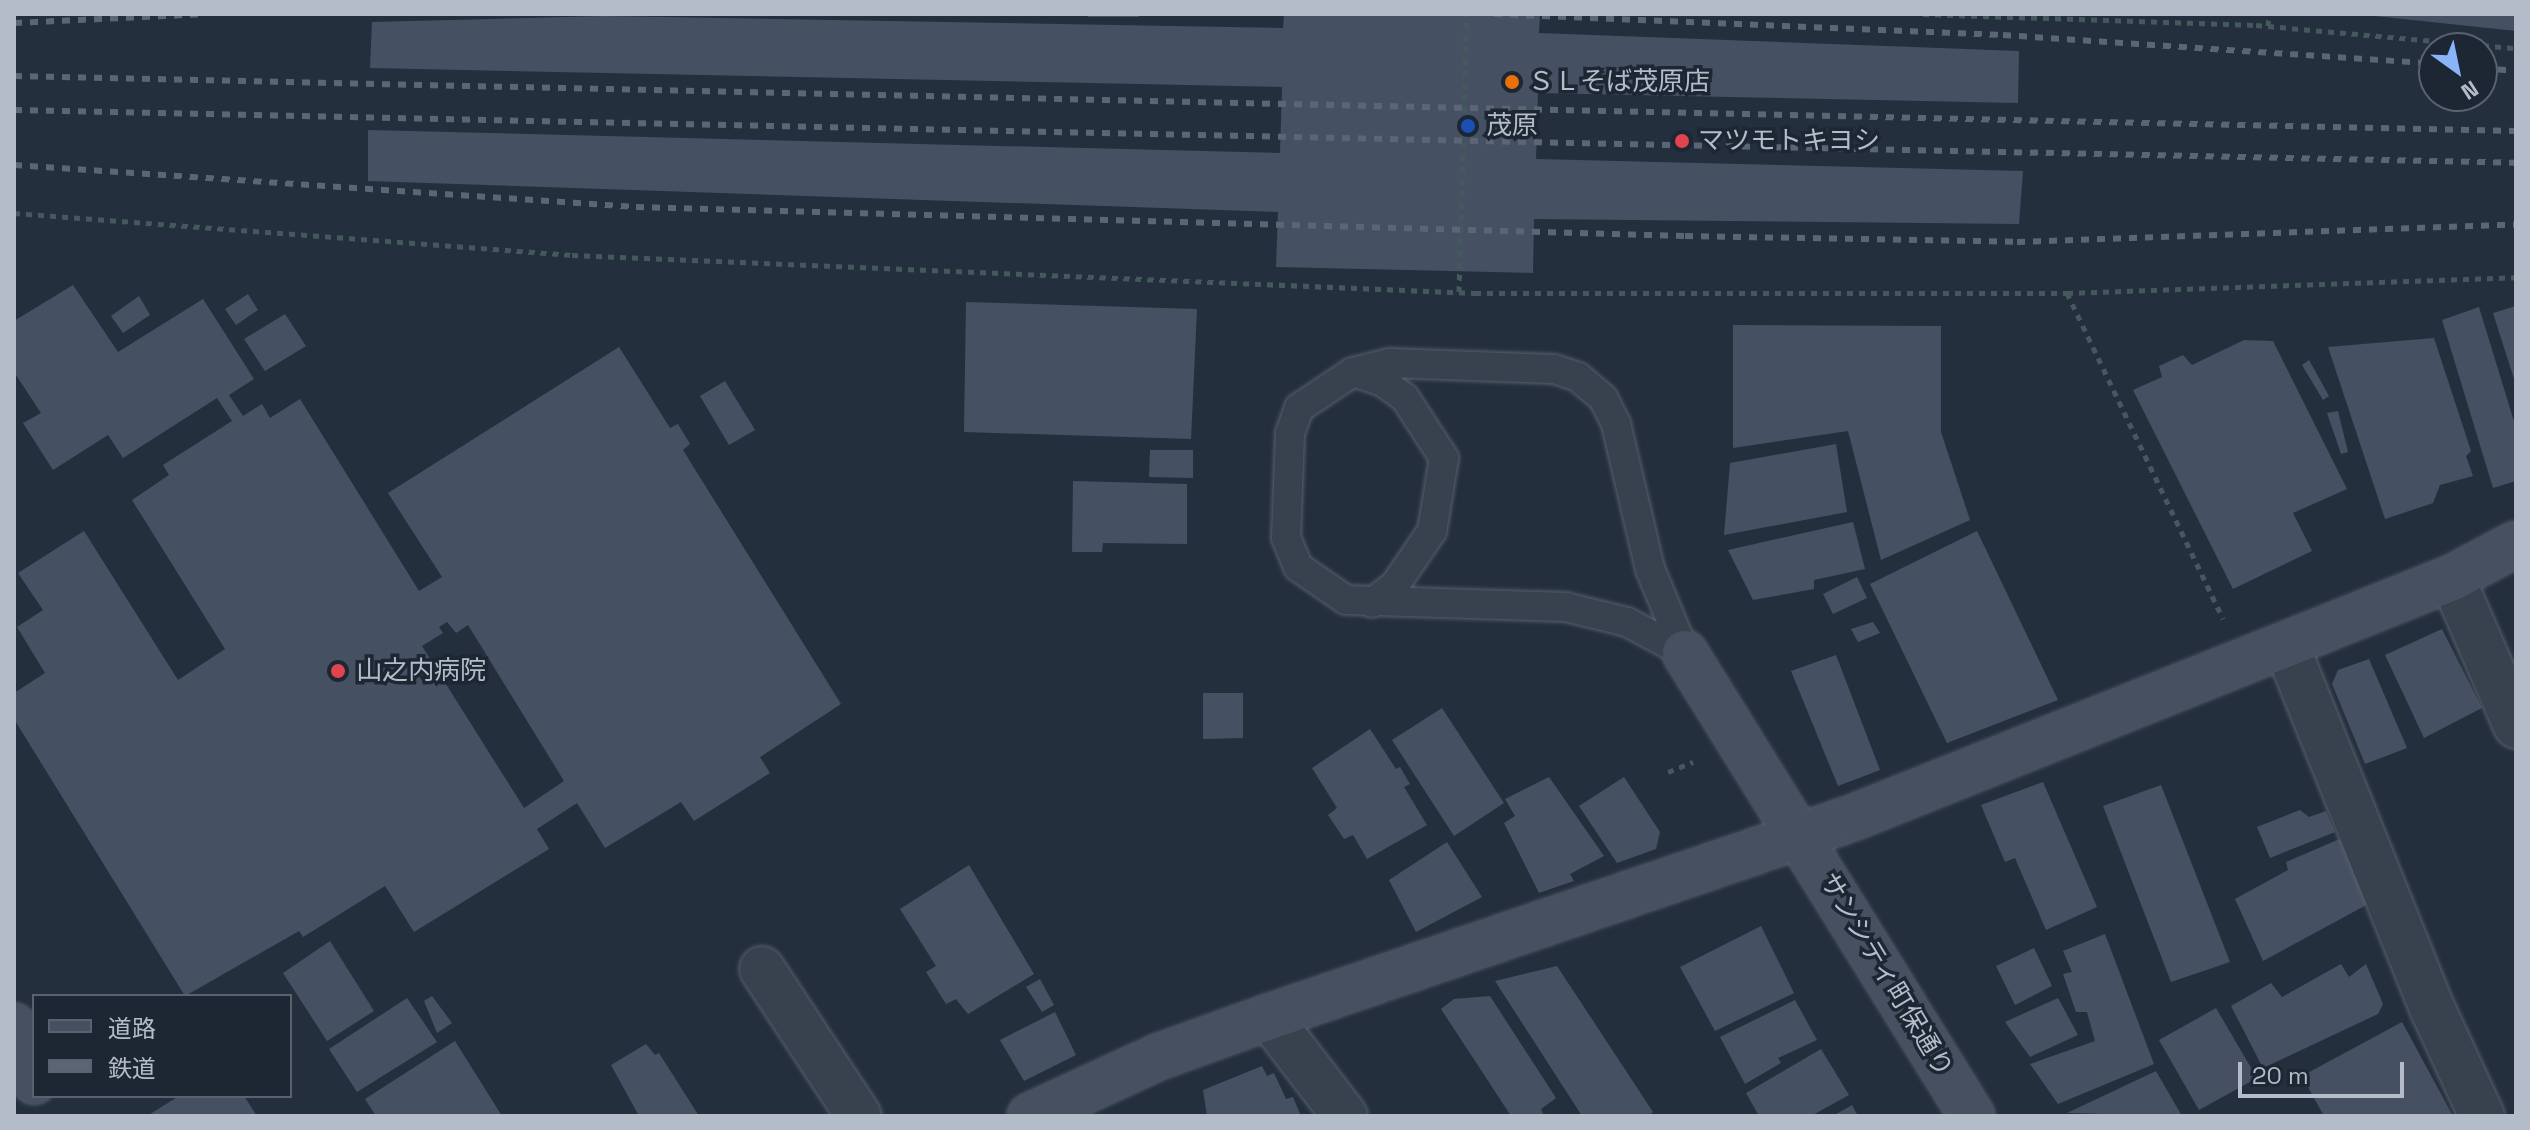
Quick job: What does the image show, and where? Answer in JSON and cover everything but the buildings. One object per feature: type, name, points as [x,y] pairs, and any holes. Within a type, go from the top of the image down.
[{"type":"street","points":[[1031,1116],[1158,1057],[1800,835],[2452,578],[2516,544]]},
{"type":"street","points":[[2452,578],[2516,726]]},
{"type":"street","points":[[2286,645],[2433,1010],[2482,1116]]},
{"type":"street","name":"サンシティ町保通り","points":[[1685,653],[1972,1116]]},
{"type":"street","points":[[762,969],[859,1116]]},
{"type":"street","points":[[1269,1017],[1345,1116]]},
{"type":"street","points":[[14,1026],[32,1076]]},
{"type":"lane","points":[[1390,363],[1554,369],[1578,377],[1603,398],[1616,424],[1650,569],[1685,653],[1627,622],[1566,607],[1372,603],[1346,600],[1322,587],[1298,567],[1286,538],[1290,433],[1299,408],[1353,372],[1390,363]]},
{"type":"lane","points":[[1353,372],[1383,382],[1405,398],[1444,458],[1432,531],[1395,585],[1372,603]]},
{"type":"path","points":[[1459,292],[1467,14]]},
{"type":"path","points":[[1923,14],[2268,26],[2516,48]]},
{"type":"path","points":[[2268,26],[2269,14]]},
{"type":"path","points":[[14,213],[572,255],[1459,292],[2067,293],[2516,277]]},
{"type":"path","points":[[2067,293],[2245,662]]},
{"type":"railway","points":[[14,23],[202,14]]},
{"type":"railway","points":[[1494,14],[2003,35],[2418,63]]},
{"type":"railway","points":[[2498,69],[2516,71]]},
{"type":"railway","points":[[14,76],[2516,131]]},
{"type":"railway","points":[[14,110],[2516,163]]},
{"type":"railway","points":[[14,165],[636,207],[1685,236],[2017,242],[2516,225]]},
{"type":"place","name":"ＳＬそば茂原店","points":[[1512,82]]},
{"type":"place","name":"茂原","points":[[1468,126]]},
{"type":"place","name":"マツモトキヨシ","points":[[1682,141]]},
{"type":"place","name":"山之内病院","points":[[338,671]]}]
